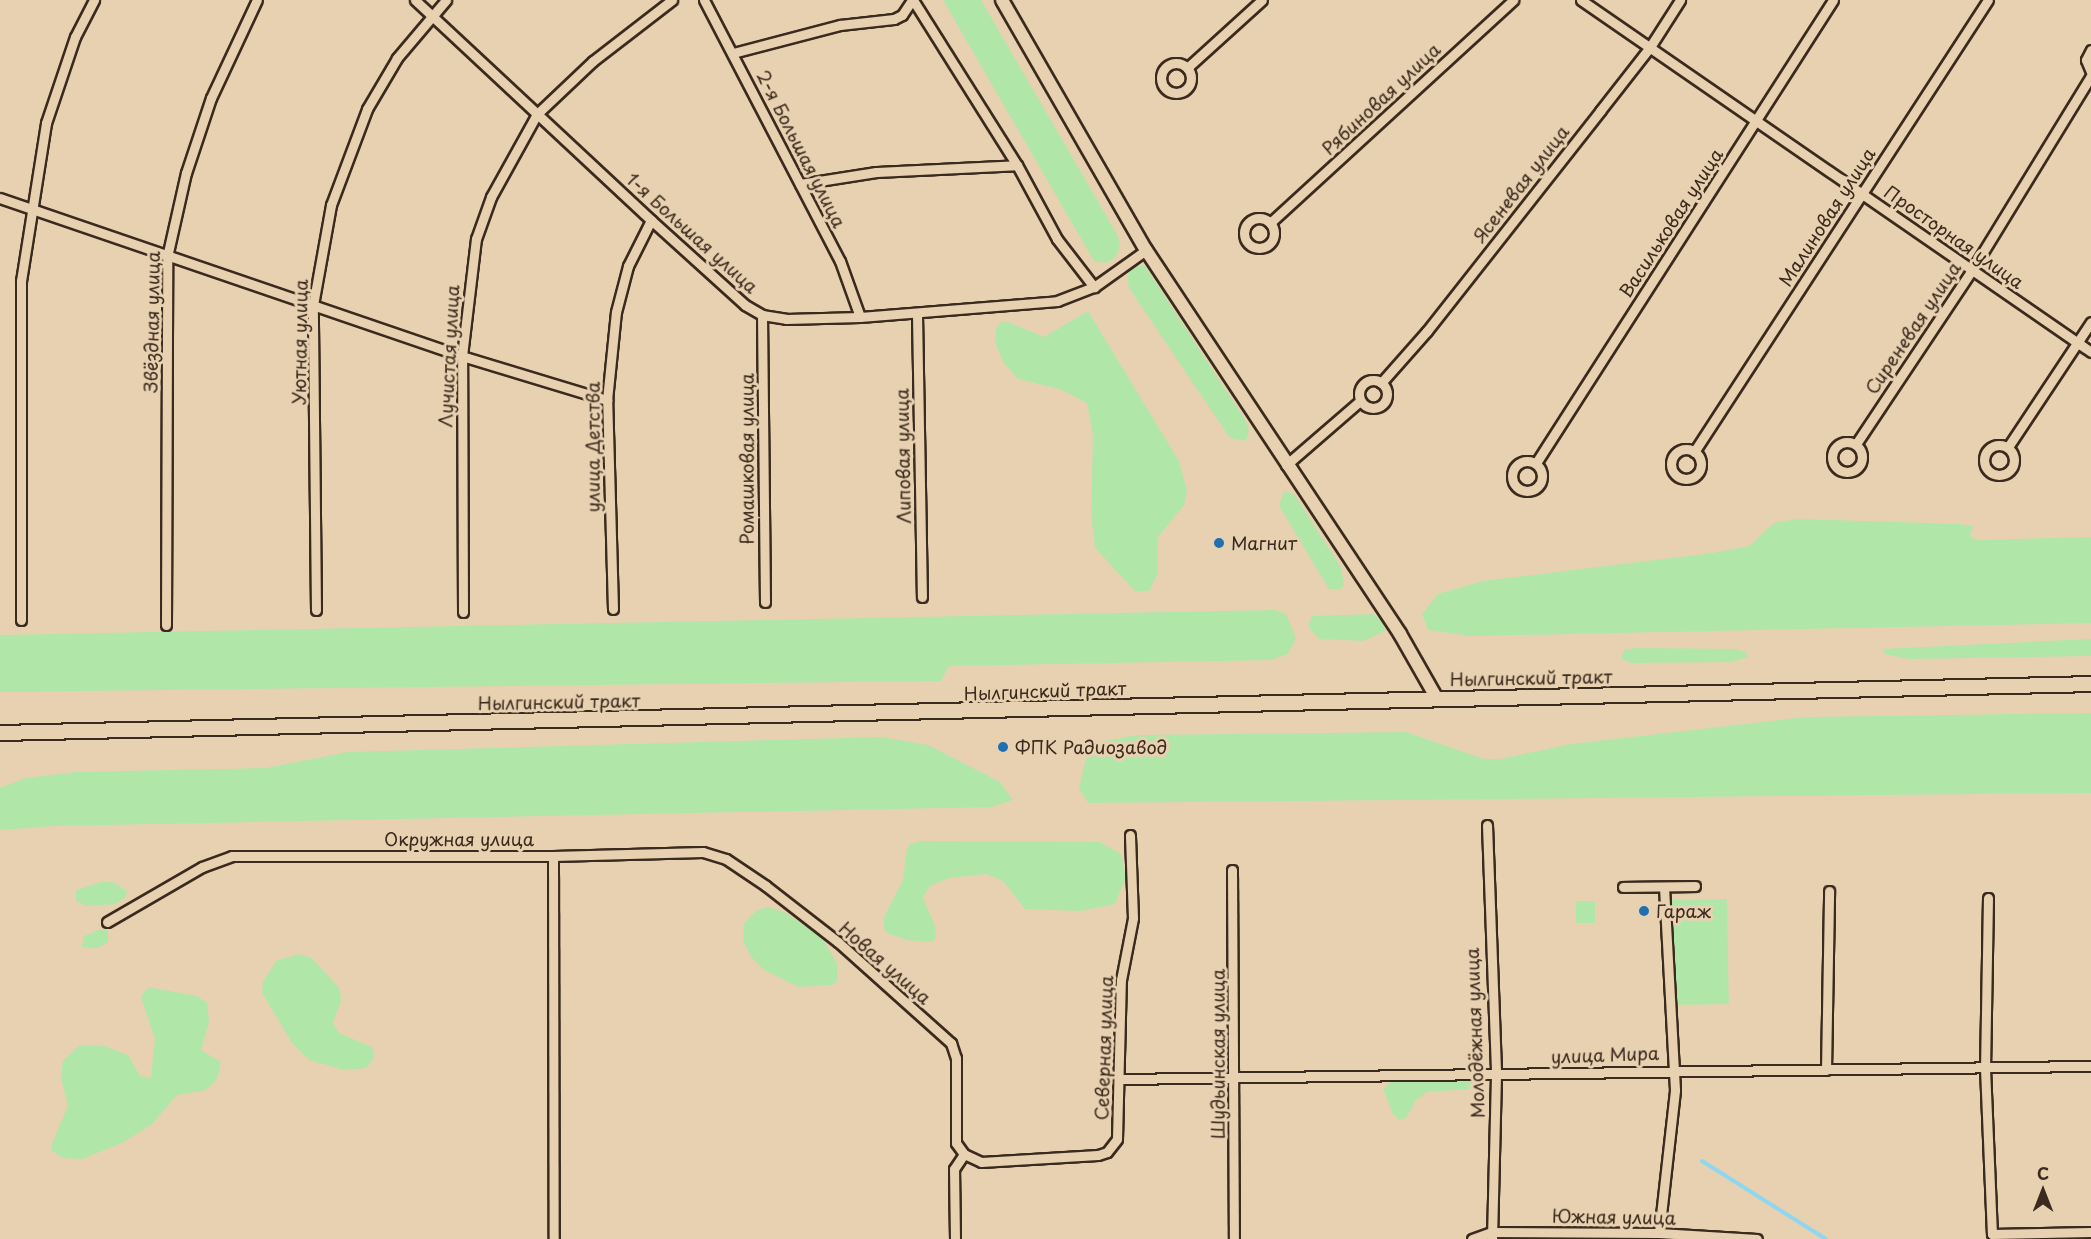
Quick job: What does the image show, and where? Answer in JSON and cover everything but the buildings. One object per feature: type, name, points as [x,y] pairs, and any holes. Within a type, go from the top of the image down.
[{"type":"main road","name":"Нылгинский тракт","points":[[0,733],[1437,697],[2091,684]]},
{"type":"main road","points":[[0,739],[21,732]]},
{"type":"street","points":[[21,620],[21,281],[46,123],[75,37],[94,0]]},
{"type":"street","name":"Звёздная улица","points":[[166,625],[167,257],[186,173],[211,98],[257,0]]},
{"type":"street","name":"1-я Большая улица","points":[[415,0],[651,220],[745,305],[762,315],[786,319],[860,317],[1057,301],[1094,286],[1146,250]]},
{"type":"street","name":"Уютная улица","points":[[316,610],[313,305],[331,205],[345,160],[367,109],[397,58],[446,0]]},
{"type":"street","name":"Лучистая улица","points":[[463,612],[462,356],[476,239],[496,186],[537,114],[593,61],[672,0]]},
{"type":"street","name":"2-я Большая улица","points":[[704,0],[840,261],[860,317]]},
{"type":"street","points":[[733,53],[840,25],[894,20],[909,8],[912,0]]},
{"type":"street","points":[[912,0],[1017,165],[1057,239],[1094,286]]},
{"type":"street","points":[[1002,0],[1146,250],[1286,465],[1400,634],[1437,697]]},
{"type":"street","points":[[1187,68],[1262,0]]},
{"type":"street","name":"Рябиновая улица","points":[[1270,223],[1514,0]]},
{"type":"street","name":"Просторная улица","points":[[1581,0],[2091,352]]},
{"type":"street","name":"Ясеневая улица","points":[[1381,383],[1427,331],[1650,47],[1680,0]]},
{"type":"street","name":"Васильковая улица","points":[[1536,464],[1833,0]]},
{"type":"street","name":"Малиновая улица","points":[[1694,452],[1988,0]]},
{"type":"street","points":[[2091,50],[2086,60],[2091,74]]},
{"type":"street","name":"Сиреневая улица","points":[[1856,444],[1972,270],[2091,74]]},
{"type":"street","points":[[800,184],[876,172],[1017,165]]},
{"type":"street","points":[[0,198],[462,356],[607,400]]},
{"type":"street","name":"улица Детства","points":[[613,609],[607,400],[616,312],[628,266],[651,220]]},
{"type":"street","name":"Липовая улица","points":[[916,314],[922,597]]},
{"type":"street","name":"Ромашковая улица","points":[[762,315],[765,602]]},
{"type":"street","points":[[2008,447],[2091,322]]},
{"type":"street","points":[[1381,383],[1386,390],[1384,403],[1371,408],[1360,401],[1359,392],[1364,384],[1381,383]]},
{"type":"street","points":[[1286,465],[1360,401]]},
{"type":"street","name":"Молодёжная улица","points":[[1487,825],[1496,1074],[1492,1236]]},
{"type":"street","name":"Северная улица","points":[[964,1154],[981,1162],[1107,1152],[1117,1140],[1120,1079],[1120,980],[1133,918],[1130,835]]},
{"type":"street","name":"Новая улица","points":[[553,856],[703,852],[726,859],[766,886],[838,942],[951,1043],[956,1058],[956,1143],[964,1154]]},
{"type":"street","name":"Окружная улица","points":[[107,922],[202,867],[232,856],[553,856],[554,1239]]},
{"type":"street","name":"Шудьинская улица","points":[[1232,870],[1235,1079],[1234,1239]]},
{"type":"street","points":[[1623,887],[1695,886]]},
{"type":"street","points":[[1659,1233],[1675,1090],[1672,1069],[1664,888]]},
{"type":"street","points":[[1826,1070],[1829,891]]},
{"type":"street","points":[[1988,898],[1985,1068],[1992,1234],[2091,1232]]},
{"type":"street","name":"улица Мира","points":[[1120,1079],[1235,1079],[1672,1069],[1826,1070],[2091,1066]]},
{"type":"street","points":[[955,1239],[954,1169],[964,1154]]},
{"type":"street","name":"Южная улица","points":[[1472,1239],[1492,1236],[1659,1233],[1757,1239]]},
{"type":"green space","points":[[943,0],[981,0],[1118,236],[1120,247],[1115,258],[1105,263],[1094,261]]},
{"type":"green space","points":[[1133,266],[1145,266],[1244,418],[1249,430],[1246,441],[1230,438],[1129,288],[1127,275]]},
{"type":"green space","points":[[1088,311],[1179,461],[1187,491],[1184,505],[1157,538],[1158,573],[1149,591],[1135,591],[1095,548],[1091,513],[1093,435],[1087,403],[1060,389],[1018,379],[1004,363],[995,342],[996,328],[1000,323],[1006,321],[1044,337]]},
{"type":"green space","points":[[1284,491],[1294,494],[1341,567],[1344,585],[1340,589],[1329,589],[1279,506]]},
{"type":"green space","points":[[1797,519],[1959,524],[1973,526],[1970,536],[1976,540],[2091,537],[2091,623],[1471,636],[1428,630],[1422,614],[1438,594],[1483,581],[1713,553],[1749,546],[1774,523]]},
{"type":"green space","points":[[1275,610],[1286,614],[1296,638],[1288,654],[1271,660],[949,666],[941,681],[0,692],[0,635]]},
{"type":"green space","points":[[1373,614],[1383,621],[1385,631],[1363,641],[1319,639],[1308,626],[1312,616]]},
{"type":"green space","points":[[2091,639],[2091,656],[1908,659],[1885,654],[1883,649]]},
{"type":"green space","points":[[1636,648],[1735,649],[1746,652],[1748,657],[1731,662],[1632,663],[1621,659],[1624,650]]},
{"type":"green space","points":[[2091,713],[2091,793],[1088,803],[1079,788],[1086,758],[1105,741],[1137,735],[1406,732],[1484,759],[1500,759],[1571,744],[1805,717]]},
{"type":"green space","points":[[882,737],[928,745],[1000,782],[1013,800],[991,807],[55,826],[0,830],[0,788],[26,778],[75,772],[266,768],[348,752]]},
{"type":"green space","points":[[921,841],[1100,842],[1121,854],[1126,877],[1115,904],[1080,911],[1025,909],[1003,881],[987,874],[949,878],[930,886],[923,897],[935,926],[936,938],[931,942],[907,940],[885,932],[883,919],[903,880],[907,849],[910,844]]},
{"type":"green space","points":[[101,882],[113,882],[127,891],[126,897],[116,904],[87,906],[76,901],[76,890]]},
{"type":"green space","points":[[1727,899],[1729,1004],[1671,1005],[1669,900]]},
{"type":"green space","points":[[1576,901],[1595,901],[1595,923],[1576,923]]},
{"type":"green space","points":[[769,907],[786,913],[821,937],[837,963],[837,981],[832,985],[798,987],[764,970],[751,957],[743,940],[744,923],[757,910]]},
{"type":"green space","points":[[101,929],[108,930],[108,942],[98,948],[82,947],[84,936]]},
{"type":"green space","points":[[300,954],[312,958],[340,989],[341,1001],[333,1023],[339,1033],[372,1047],[374,1058],[366,1068],[344,1070],[309,1060],[292,1043],[262,993],[263,981],[277,960]]},
{"type":"green space","points":[[148,987],[197,996],[207,1003],[209,1022],[201,1050],[221,1062],[217,1079],[206,1090],[177,1095],[152,1124],[122,1143],[82,1159],[63,1158],[52,1151],[51,1146],[68,1106],[61,1077],[63,1061],[80,1045],[104,1046],[128,1055],[140,1076],[151,1078],[155,1039],[141,997]]},
{"type":"green space","points":[[1393,1080],[1471,1081],[1476,1085],[1469,1089],[1427,1092],[1416,1100],[1406,1118],[1399,1120],[1393,1114],[1383,1089]]},
{"type":"waterway","points":[[1702,1161],[1826,1239]]},
{"type":"place","name":"Магнит","points":[[1219,543]]},
{"type":"place","name":"ФПК Радиозавод","points":[[1003,747]]},
{"type":"place","name":"Гараж","points":[[1644,911]]}]
